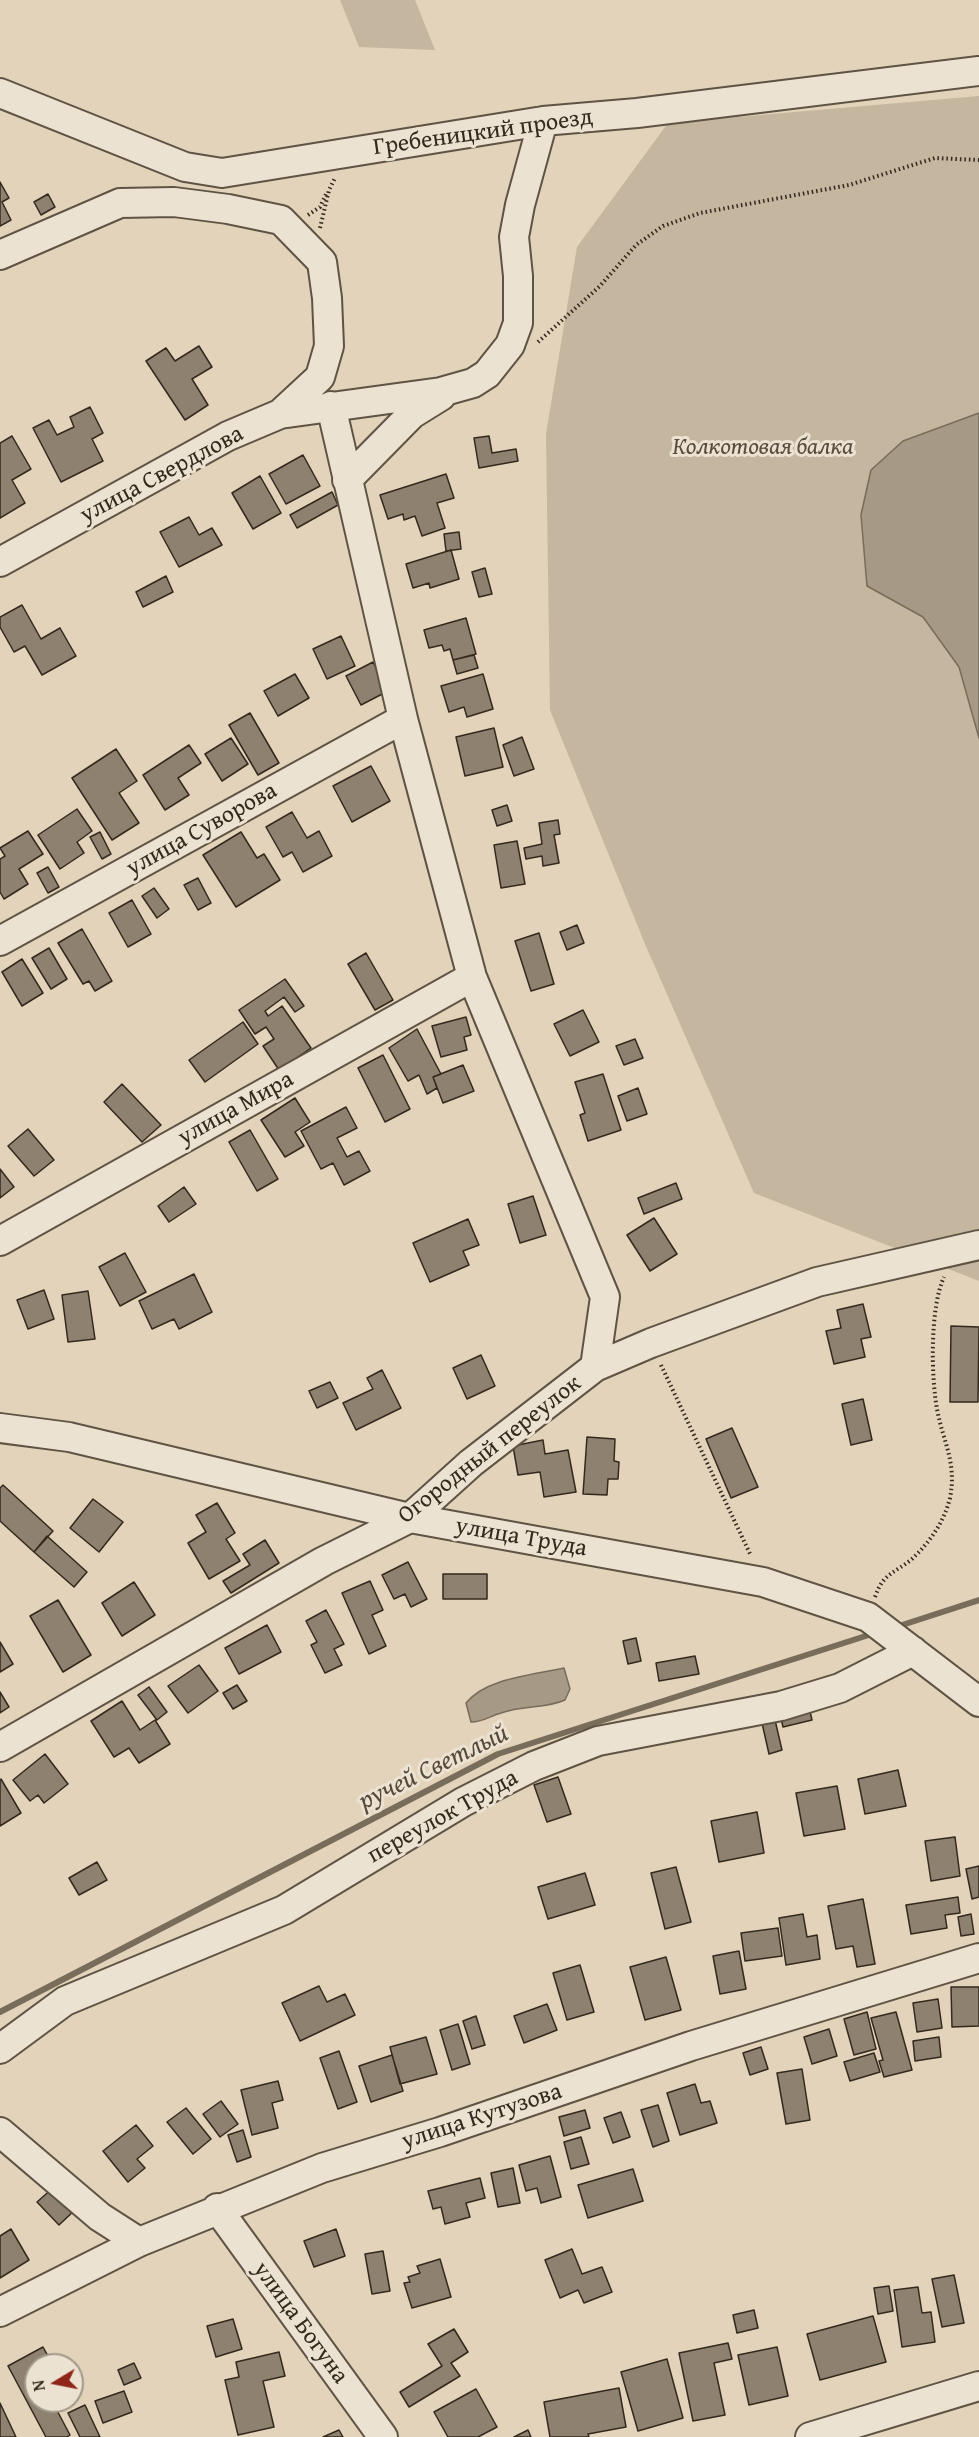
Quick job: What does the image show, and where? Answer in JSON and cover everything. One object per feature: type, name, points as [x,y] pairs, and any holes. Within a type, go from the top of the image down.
[{"type":"street","name":"Гребеницкий проезд","points":[[0,93],[185,167],[222,173],[543,121],[637,113],[979,71]]},
{"type":"street","points":[[347,480],[412,414],[456,388],[473,383],[487,374],[510,345],[518,323],[518,276],[514,237],[520,205],[543,121]]},
{"type":"street","points":[[0,255],[120,203],[174,202],[228,208],[281,220],[322,262],[327,298],[329,345],[320,377],[280,414]]},
{"type":"street","name":"улица Свердлова","points":[[0,562],[228,436],[280,414],[456,388]]},
{"type":"street","points":[[331,406],[403,719],[472,977],[605,1297],[595,1367]]},
{"type":"street","name":"улица Суворова","points":[[0,941],[403,719]]},
{"type":"street","name":"улица Мира","points":[[0,1241],[472,977]]},
{"type":"street","name":"Огородный переулок","points":[[0,1747],[324,1561],[410,1518],[471,1463],[595,1367],[651,1343],[817,1282],[969,1247]]},
{"type":"street","name":"улица Труда","points":[[0,1428],[69,1437],[410,1518],[763,1582],[887,1631],[979,1702]]},
{"type":"street","name":"переулок Труда","points":[[0,2049],[65,2001],[284,1910],[464,1802],[534,1766],[598,1741],[781,1707],[840,1688],[887,1631]]},
{"type":"street","name":"улица Кутузова","points":[[0,2312],[139,2242],[217,2208],[322,2168],[440,2132],[691,2046],[979,1958]]},
{"type":"street","points":[[0,2132],[100,2217],[139,2242]]},
{"type":"street","name":"улица Богуна","points":[[217,2208],[383,2437]]},
{"type":"street","points":[[810,2437],[979,2386]]},
{"type":"path","points":[[322,262],[320,229],[329,190],[338,172],[358,150]]},
{"type":"path","points":[[529,350],[600,286],[636,245],[663,226],[700,213],[849,185],[935,158],[979,160]]},
{"type":"path","points":[[887,1631],[878,1587],[891,1571],[910,1560],[933,1536],[945,1515],[950,1497],[953,1475],[948,1443],[938,1410],[932,1371],[941,1283],[969,1247]]},
{"type":"path","points":[[651,1343],[763,1582]]},
{"type":"green space","points":[[340,0],[415,0],[435,50],[359,47]]},
{"type":"green space","name":"Колкотовая балка","points":[[979,96],[979,1281],[754,1193],[645,944],[550,710],[546,434],[577,247],[668,123]]},
{"type":"shaded area","points":[[979,413],[979,738],[959,667],[923,617],[867,586],[861,515],[871,470],[903,441]]},
{"type":"shaded area","points":[[564,1668],[570,1689],[565,1700],[550,1705],[517,1709],[471,1722],[466,1703],[485,1688],[511,1679]]},
{"type":"building","points":[[0,182],[9,198],[2,202],[11,220],[0,226]]},
{"type":"building","points":[[48,194],[55,207],[41,215],[34,202]]},
{"type":"building","points":[[199,346],[212,367],[192,379],[208,405],[185,420],[146,361],[166,348],[175,361]]},
{"type":"building","points":[[90,407],[103,433],[92,439],[103,461],[61,482],[33,428],[49,420],[57,435],[74,427],[70,417]]},
{"type":"building","points":[[12,436],[31,469],[12,480],[25,503],[0,518],[0,443]]},
{"type":"building","points":[[489,436],[492,453],[516,449],[518,461],[479,468],[474,438]]},
{"type":"building","points":[[303,455],[320,486],[286,504],[269,474]]},
{"type":"building","points":[[446,474],[454,498],[437,503],[445,528],[422,536],[415,516],[404,520],[403,514],[388,519],[380,495]]},
{"type":"building","points":[[260,476],[281,513],[253,529],[232,493]]},
{"type":"building","points":[[332,492],[338,505],[297,528],[290,515]]},
{"type":"building","points":[[189,517],[199,535],[212,528],[222,545],[179,567],[160,532]]},
{"type":"building","points":[[459,532],[461,549],[446,551],[444,534]]},
{"type":"building","points":[[451,550],[459,579],[430,588],[429,583],[413,588],[406,564]]},
{"type":"building","points":[[485,568],[492,594],[479,597],[472,572]]},
{"type":"building","points":[[166,576],[173,592],[143,607],[136,592]]},
{"type":"building","points":[[22,605],[41,639],[60,628],[76,656],[42,675],[25,646],[14,652],[0,627],[0,617]]},
{"type":"building","points":[[466,618],[476,654],[453,660],[450,649],[444,651],[442,645],[429,648],[424,630]]},
{"type":"building","points":[[341,636],[355,666],[327,679],[313,649]]},
{"type":"building","points":[[474,655],[478,668],[457,674],[453,660]]},
{"type":"building","points":[[373,662],[388,691],[361,705],[346,676]]},
{"type":"building","points":[[295,674],[309,698],[278,716],[264,691]]},
{"type":"building","points":[[483,674],[493,709],[467,717],[464,707],[449,712],[441,686]]},
{"type":"building","points":[[250,713],[279,763],[258,775],[229,725]]},
{"type":"building","points":[[494,728],[503,767],[465,776],[456,737]]},
{"type":"building","points":[[522,737],[534,769],[514,776],[503,745]]},
{"type":"building","points":[[231,738],[248,764],[222,781],[205,754]]},
{"type":"building","points":[[189,745],[201,763],[178,778],[189,795],[165,810],[143,775]]},
{"type":"building","points":[[116,749],[137,781],[119,793],[139,823],[112,840],[72,778]]},
{"type":"building","points":[[371,766],[390,801],[352,822],[333,786]]},
{"type":"building","points":[[507,805],[512,821],[497,826],[492,810]]},
{"type":"building","points":[[77,809],[92,831],[77,842],[84,853],[60,869],[38,835]]},
{"type":"building","points":[[292,812],[307,838],[319,831],[332,856],[303,872],[292,852],[283,857],[266,827]]},
{"type":"building","points":[[558,820],[560,834],[554,835],[559,863],[543,866],[542,856],[526,859],[524,848],[542,844],[539,823]]},
{"type":"building","points":[[28,831],[43,854],[19,869],[28,884],[4,899],[0,892],[0,859],[5,856],[0,848]]},
{"type":"building","points":[[100,832],[111,854],[102,859],[90,837]]},
{"type":"building","points":[[241,832],[257,858],[264,854],[280,880],[236,907],[203,855]]},
{"type":"building","points":[[517,841],[525,884],[501,888],[494,845]]},
{"type":"building","points":[[48,867],[59,887],[48,893],[37,873]]},
{"type":"building","points":[[198,878],[211,903],[198,910],[184,885]]},
{"type":"building","points":[[154,888],[169,909],[157,918],[142,896]]},
{"type":"building","points":[[132,900],[151,934],[128,947],[109,913]]},
{"type":"building","points":[[577,925],[584,943],[567,950],[560,932]]},
{"type":"building","points":[[82,929],[112,981],[95,991],[89,981],[83,984],[58,943]]},
{"type":"building","points":[[539,933],[554,984],[531,991],[515,941]]},
{"type":"building","points":[[49,948],[67,979],[51,989],[32,958]]},
{"type":"building","points":[[366,953],[393,1000],[375,1010],[348,964]]},
{"type":"building","points":[[22,959],[43,993],[22,1006],[2,972]]},
{"type":"building","points":[[285,979],[304,1006],[295,1012],[284,997],[265,1011],[268,1016],[282,1006],[311,1048],[279,1070],[263,1046],[274,1039],[266,1027],[255,1034],[239,1010]]},
{"type":"building","points":[[583,1010],[599,1042],[570,1056],[554,1024]]},
{"type":"building","points":[[466,1017],[471,1035],[464,1037],[467,1050],[441,1057],[432,1026]]},
{"type":"building","points":[[243,1022],[258,1044],[205,1082],[189,1060]]},
{"type":"building","points":[[417,1029],[441,1074],[433,1077],[437,1088],[427,1094],[419,1075],[408,1081],[389,1048]]},
{"type":"building","points":[[635,1039],[643,1058],[624,1065],[616,1046]]},
{"type":"building","points":[[383,1055],[410,1109],[385,1122],[358,1068]]},
{"type":"building","points":[[463,1065],[474,1091],[443,1103],[433,1077]]},
{"type":"building","points":[[603,1074],[621,1130],[588,1141],[580,1115],[585,1113],[575,1082]]},
{"type":"building","points":[[122,1084],[161,1125],[142,1142],[104,1102]]},
{"type":"building","points":[[638,1088],[647,1114],[627,1121],[618,1096]]},
{"type":"building","points":[[295,1098],[310,1122],[295,1132],[304,1146],[285,1157],[261,1120]]},
{"type":"building","points":[[346,1107],[357,1128],[337,1138],[347,1157],[359,1151],[370,1171],[344,1185],[333,1163],[321,1169],[301,1131]]},
{"type":"building","points":[[28,1129],[54,1160],[34,1176],[8,1146]]},
{"type":"building","points":[[250,1130],[278,1179],[257,1191],[229,1142]]},
{"type":"building","points":[[0,1169],[14,1187],[0,1198]]},
{"type":"building","points":[[676,1183],[682,1199],[644,1214],[638,1198]]},
{"type":"building","points":[[184,1187],[196,1204],[169,1222],[158,1206]]},
{"type":"building","points":[[533,1196],[546,1235],[520,1243],[508,1204]]},
{"type":"building","points":[[654,1218],[677,1254],[650,1271],[627,1235]]},
{"type":"building","points":[[468,1219],[479,1245],[463,1251],[469,1265],[430,1282],[413,1243]]},
{"type":"building","points":[[125,1253],[146,1292],[120,1306],[99,1267]]},
{"type":"building","points":[[194,1274],[212,1312],[179,1329],[174,1319],[152,1329],[139,1301]]},
{"type":"building","points":[[44,1290],[54,1319],[28,1329],[17,1300]]},
{"type":"building","points":[[88,1291],[95,1339],[68,1342],[62,1295]]},
{"type":"building","points":[[863,1304],[871,1337],[861,1339],[865,1357],[834,1364],[826,1331],[841,1328],[837,1310]]},
{"type":"building","points":[[951,1326],[979,1327],[978,1402],[950,1402]]},
{"type":"building","points":[[481,1355],[495,1386],[467,1399],[453,1368]]},
{"type":"building","points":[[382,1370],[401,1408],[356,1430],[343,1403],[373,1389],[367,1378]]},
{"type":"building","points":[[330,1382],[338,1398],[317,1408],[309,1391]]},
{"type":"building","points":[[863,1399],[872,1440],[851,1445],[842,1404]]},
{"type":"building","points":[[732,1428],[758,1487],[731,1498],[706,1439]]},
{"type":"building","points":[[587,1437],[615,1439],[614,1461],[619,1462],[618,1479],[608,1479],[607,1495],[583,1494]]},
{"type":"building","points":[[543,1440],[545,1454],[568,1450],[576,1492],[544,1497],[540,1472],[518,1475],[513,1446]]},
{"type":"building","points":[[3,1485],[53,1531],[34,1552],[0,1521],[0,1488]]},
{"type":"building","points":[[93,1499],[123,1522],[99,1552],[70,1528]]},
{"type":"building","points":[[217,1503],[235,1533],[226,1539],[240,1561],[209,1579],[188,1543],[206,1532],[196,1515]]},
{"type":"building","points":[[47,1536],[87,1572],[74,1587],[34,1552]]},
{"type":"building","points":[[265,1540],[279,1563],[231,1593],[223,1581],[250,1565],[243,1554]]},
{"type":"building","points":[[408,1562],[427,1599],[411,1607],[405,1594],[394,1599],[382,1575]]},
{"type":"building","points":[[443,1574],[487,1574],[487,1599],[443,1599]]},
{"type":"building","points":[[370,1581],[383,1610],[372,1615],[386,1646],[369,1654],[342,1593]]},
{"type":"building","points":[[134,1582],[155,1615],[122,1636],[102,1603]]},
{"type":"building","points":[[58,1600],[91,1655],[63,1672],[30,1616]]},
{"type":"building","points":[[326,1610],[344,1644],[334,1649],[342,1665],[325,1673],[311,1645],[317,1642],[306,1621]]},
{"type":"building","points":[[267,1625],[281,1652],[239,1674],[225,1648]]},
{"type":"building","points":[[636,1638],[641,1661],[628,1664],[623,1641]]},
{"type":"building","points":[[0,1642],[13,1664],[0,1672]]},
{"type":"building","points":[[695,1656],[699,1674],[659,1681],[656,1663]]},
{"type":"building","points":[[199,1665],[218,1691],[188,1713],[168,1686]]},
{"type":"building","points":[[237,1685],[247,1701],[233,1709],[223,1693]]},
{"type":"building","points":[[149,1687],[167,1712],[157,1720],[138,1695]]},
{"type":"building","points":[[0,1692],[9,1707],[0,1713]]},
{"type":"building","points":[[122,1701],[140,1730],[155,1720],[170,1744],[139,1763],[129,1748],[114,1757],[91,1721]]},
{"type":"building","points":[[809,1707],[812,1720],[783,1727],[780,1714]]},
{"type":"building","points":[[775,1720],[782,1750],[769,1754],[762,1723]]},
{"type":"building","points":[[45,1754],[68,1784],[44,1803],[38,1795],[30,1801],[13,1780]]},
{"type":"building","points":[[898,1770],[906,1806],[865,1814],[858,1779]]},
{"type":"building","points":[[558,1777],[571,1814],[547,1822],[534,1785]]},
{"type":"building","points":[[0,1780],[21,1813],[0,1826]]},
{"type":"building","points":[[837,1786],[845,1829],[804,1836],[796,1793]]},
{"type":"building","points":[[757,1812],[764,1853],[719,1862],[711,1821]]},
{"type":"building","points":[[955,1837],[960,1876],[931,1881],[925,1841]]},
{"type":"building","points":[[97,1862],[107,1880],[79,1895],[69,1878]]},
{"type":"building","points":[[979,1866],[979,1897],[972,1899],[966,1869]]},
{"type":"building","points":[[676,1867],[691,1922],[665,1929],[651,1873]]},
{"type":"building","points":[[585,1873],[595,1905],[548,1919],[538,1887]]},
{"type":"building","points":[[958,1897],[960,1913],[945,1915],[947,1928],[911,1934],[906,1905]]},
{"type":"building","points":[[863,1899],[875,1964],[857,1967],[853,1946],[836,1949],[828,1906]]},
{"type":"building","points":[[803,1914],[807,1937],[817,1935],[820,1959],[786,1965],[779,1918]]},
{"type":"building","points":[[971,1914],[974,1934],[961,1936],[958,1917]]},
{"type":"building","points":[[778,1928],[782,1956],[745,1961],[741,1933]]},
{"type":"building","points":[[739,1951],[746,1989],[720,1994],[713,1956]]},
{"type":"building","points":[[666,1957],[681,2010],[645,2020],[630,1967]]},
{"type":"building","points":[[580,1965],[594,2012],[567,2020],[553,1973]]},
{"type":"building","points":[[319,1986],[327,2002],[345,1994],[355,2015],[300,2041],[282,2003]]},
{"type":"building","points":[[951,1987],[979,1987],[979,2026],[952,2027]]},
{"type":"building","points":[[938,1999],[942,2028],[917,2032],[913,2003]]},
{"type":"building","points":[[547,2004],[557,2030],[524,2043],[514,2016]]},
{"type":"building","points":[[867,2012],[876,2049],[854,2055],[844,2019]]},
{"type":"building","points":[[896,2012],[912,2070],[884,2077],[879,2061],[883,2060],[871,2018]]},
{"type":"building","points":[[476,2016],[485,2045],[472,2049],[463,2021]]},
{"type":"building","points":[[458,2024],[470,2064],[452,2070],[440,2030]]},
{"type":"building","points":[[829,2029],[837,2056],[812,2064],[804,2037]]},
{"type":"building","points":[[426,2037],[437,2074],[400,2084],[390,2047]]},
{"type":"building","points":[[939,2037],[941,2057],[915,2061],[913,2041]]},
{"type":"building","points":[[761,2047],[768,2069],[750,2075],[743,2053]]},
{"type":"building","points":[[339,2051],[357,2102],[338,2109],[320,2058]]},
{"type":"building","points":[[874,2053],[880,2072],[850,2081],[844,2062]]},
{"type":"building","points":[[392,2055],[403,2091],[371,2102],[359,2066]]},
{"type":"building","points":[[802,2069],[810,2120],[786,2124],[777,2073]]},
{"type":"building","points":[[278,2081],[283,2100],[272,2103],[278,2128],[252,2135],[241,2090]]},
{"type":"building","points":[[695,2084],[701,2103],[710,2101],[717,2123],[680,2135],[667,2093]]},
{"type":"building","points":[[221,2101],[238,2124],[220,2137],[203,2114]]},
{"type":"building","points":[[658,2105],[669,2141],[653,2147],[641,2110]]},
{"type":"building","points":[[186,2108],[211,2139],[193,2154],[167,2122]]},
{"type":"building","points":[[585,2110],[590,2128],[564,2136],[559,2117]]},
{"type":"building","points":[[621,2112],[630,2137],[613,2143],[604,2118]]},
{"type":"building","points":[[136,2125],[153,2146],[137,2159],[145,2168],[128,2182],[103,2151]]},
{"type":"building","points":[[243,2130],[251,2157],[237,2162],[228,2135]]},
{"type":"building","points":[[581,2137],[589,2164],[571,2169],[564,2142]]},
{"type":"building","points":[[550,2156],[561,2197],[541,2203],[537,2188],[526,2191],[519,2165]]},
{"type":"building","points":[[513,2168],[520,2203],[498,2207],[491,2173]]},
{"type":"building","points":[[633,2169],[643,2201],[588,2218],[578,2185]]},
{"type":"building","points":[[480,2178],[485,2198],[466,2203],[470,2217],[445,2224],[441,2207],[433,2209],[428,2191]]},
{"type":"building","points":[[55,2186],[76,2209],[59,2225],[37,2202]]},
{"type":"building","points":[[11,2229],[29,2260],[0,2278],[0,2236]]},
{"type":"building","points":[[336,2229],[345,2256],[314,2267],[304,2241]]},
{"type":"building","points":[[572,2249],[582,2274],[602,2267],[612,2292],[584,2303],[578,2290],[560,2298],[545,2260]]},
{"type":"building","points":[[383,2251],[390,2291],[372,2294],[365,2254]]},
{"type":"building","points":[[440,2259],[451,2297],[412,2308],[404,2283],[410,2282],[408,2277],[420,2273],[417,2266]]},
{"type":"building","points":[[954,2275],[964,2323],[942,2327],[932,2279]]},
{"type":"building","points":[[889,2286],[893,2311],[878,2314],[874,2288]]},
{"type":"building","points":[[918,2287],[922,2313],[931,2312],[935,2342],[902,2347],[894,2290]]},
{"type":"building","points":[[754,2310],[758,2328],[737,2333],[733,2315]]},
{"type":"building","points":[[873,2316],[886,2362],[820,2380],[807,2334]]},
{"type":"building","points":[[233,2319],[242,2349],[216,2357],[207,2326]]},
{"type":"building","points":[[454,2329],[468,2352],[451,2363],[460,2376],[409,2407],[400,2392],[442,2366],[428,2344]]},
{"type":"building","points":[[728,2343],[732,2359],[714,2363],[725,2415],[693,2421],[679,2353]]},
{"type":"building","points":[[43,2347],[46,2353],[32,2353]]},
{"type":"building","points":[[777,2347],[788,2396],[749,2405],[738,2355]]},
{"type":"building","points":[[279,2352],[285,2376],[263,2381],[274,2427],[238,2435],[225,2380],[239,2377],[236,2362]]},
{"type":"building","points":[[24,2357],[24,2396],[8,2366]]},
{"type":"building","points":[[667,2359],[683,2418],[638,2431],[621,2372]]},
{"type":"building","points":[[134,2363],[141,2378],[124,2385],[118,2370]]},
{"type":"building","points":[[619,2388],[626,2427],[588,2434],[589,2437],[550,2437],[544,2402]]},
{"type":"building","points":[[476,2389],[497,2427],[478,2437],[448,2437],[434,2412]]},
{"type":"building","points":[[124,2391],[132,2412],[103,2423],[95,2401]]},
{"type":"building","points":[[0,2403],[16,2437],[0,2437]]},
{"type":"building","points":[[84,2405],[100,2437],[80,2437],[68,2413],[84,2413]]},
{"type":"building","points":[[33,2413],[58,2413],[70,2435],[46,2437]]},
{"type":"building","points":[[339,2430],[343,2437],[323,2437]]},
{"type":"building","points":[[528,2430],[531,2437],[514,2437]]},
{"type":"waterway","name":"ручей Светлый","points":[[896,1627],[979,1600]]},
{"type":"waterway","name":"ручей Светлый","points":[[0,2012],[498,1754],[875,1633]]}]
